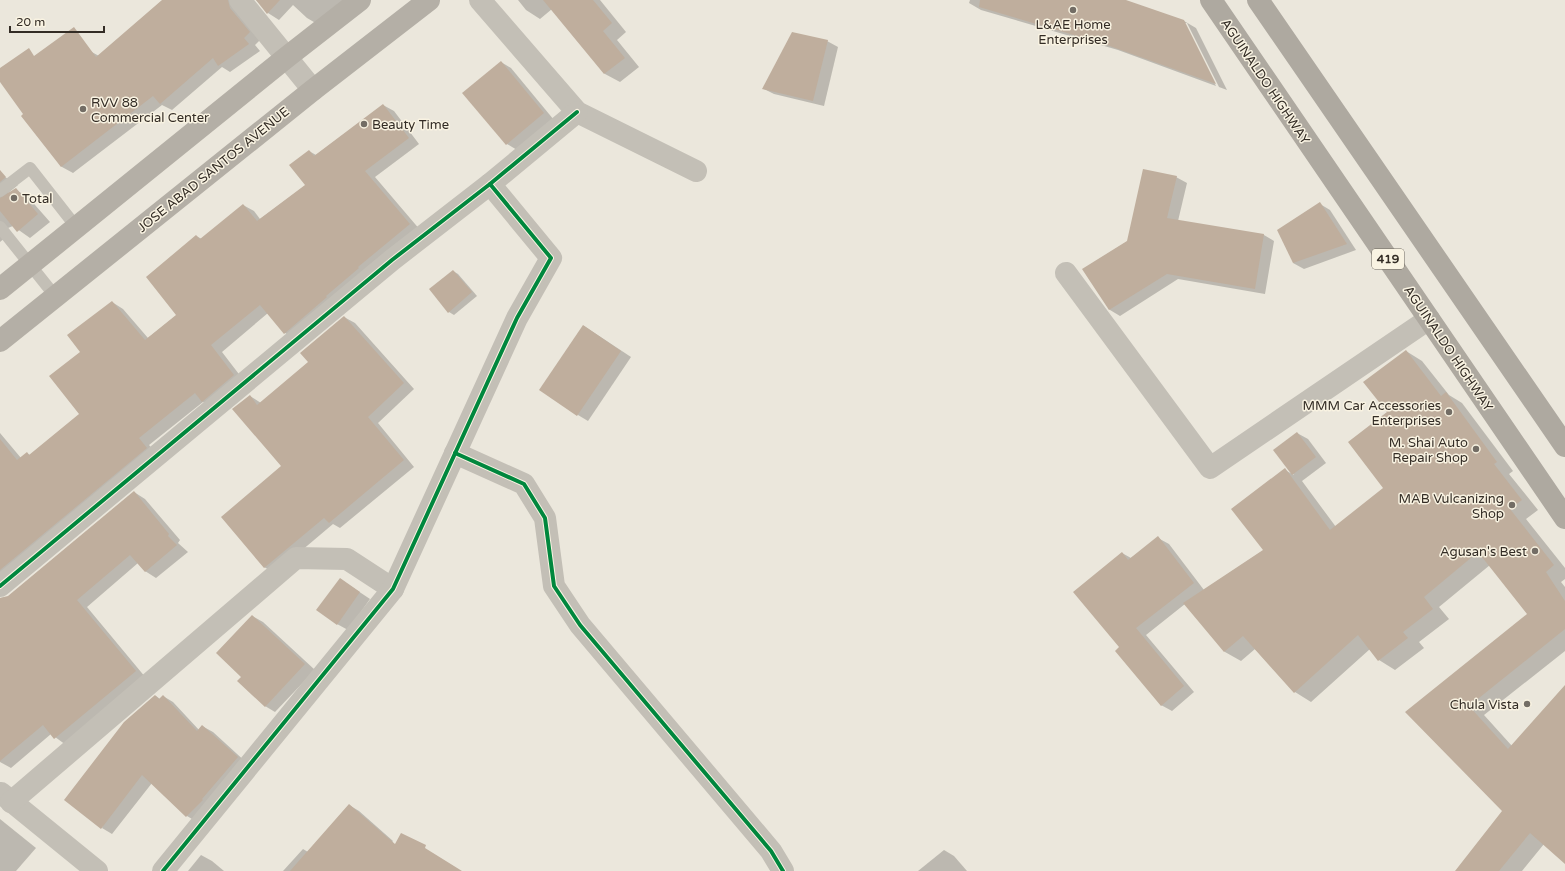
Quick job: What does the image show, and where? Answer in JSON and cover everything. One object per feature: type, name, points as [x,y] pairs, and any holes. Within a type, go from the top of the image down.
[{"type":"highway","name":"AGUINALDO HIGHWAY","points":[[1211,0],[1565,518]]},
{"type":"highway","points":[[1258,0],[1565,446]]},
{"type":"main road","points":[[0,289],[287,57],[360,0]]},
{"type":"main road","name":"JOSE ABAD SANTOS AVENUE","points":[[0,341],[313,90],[429,0]]},
{"type":"street","points":[[240,0],[313,90]]},
{"type":"street","points":[[480,0],[577,112],[696,171]]},
{"type":"street","points":[[0,586],[392,260],[490,184],[577,112]]},
{"type":"street","points":[[163,871],[393,589],[517,318],[551,258],[490,184]]},
{"type":"street","points":[[1066,274],[1210,468],[1429,319]]},
{"type":"street","points":[[455,453],[524,484],[545,518],[554,586],[580,625],[771,851],[783,871]]},
{"type":"street","points":[[97,871],[6,797],[296,558],[347,559],[393,589]]},
{"type":"lane","points":[[0,190],[30,168],[77,228]]},
{"type":"lane","points":[[0,227],[55,296]]},
{"type":"building","points":[[162,0],[228,0],[230,8],[250,32],[244,38],[249,44],[218,66],[213,58],[160,104],[153,96],[61,167],[21,116],[23,114],[0,82],[0,68],[29,48],[34,56],[74,27],[96,57]]},
{"type":"building","points":[[256,0],[280,0],[267,14]]},
{"type":"building","points":[[543,0],[593,0],[612,23],[603,31],[625,58],[604,74]]},
{"type":"building","points":[[980,0],[1126,0],[1184,20],[1216,84],[1104,44],[979,7]]},
{"type":"building","points":[[792,32],[828,40],[813,101],[762,89]]},
{"type":"building","points":[[501,61],[544,113],[506,145],[462,93]]},
{"type":"building","points":[[383,104],[409,138],[365,171],[410,224],[358,267],[359,268],[326,296],[327,297],[284,334],[260,305],[211,345],[234,375],[202,402],[195,393],[139,438],[147,448],[0,570],[0,439],[17,460],[27,452],[29,455],[79,414],[49,376],[80,352],[67,335],[112,301],[145,340],[176,315],[146,277],[196,235],[200,239],[243,204],[257,221],[305,185],[289,165],[309,150],[314,156]]},
{"type":"building","points":[[1143,169],[1177,176],[1167,218],[1264,234],[1255,289],[1167,274],[1109,310],[1082,269],[1127,241]]},
{"type":"building","points":[[0,170],[6,177],[0,182]]},
{"type":"building","points":[[16,188],[38,214],[17,232],[0,211],[0,198]]},
{"type":"building","points":[[1320,202],[1347,244],[1293,263],[1277,230]]},
{"type":"building","points":[[453,270],[472,292],[448,313],[429,289]]},
{"type":"building","points":[[344,316],[404,383],[368,417],[404,460],[329,523],[324,518],[264,568],[221,517],[281,466],[232,409],[250,395],[257,405],[308,362],[300,353]]},
{"type":"building","points":[[583,325],[621,351],[577,416],[539,390]]},
{"type":"building","points":[[1406,350],[1441,396],[1446,392],[1497,462],[1494,464],[1522,500],[1510,509],[1554,565],[1546,572],[1565,601],[1565,629],[1469,706],[1508,749],[1565,685],[1565,864],[1530,833],[1499,871],[1455,871],[1502,811],[1405,712],[1527,614],[1478,552],[1424,597],[1433,609],[1403,632],[1408,638],[1378,661],[1358,635],[1294,693],[1243,636],[1224,652],[1183,603],[1263,550],[1231,509],[1285,468],[1330,530],[1383,488],[1348,442],[1387,412],[1363,382]]},
{"type":"building","points":[[1297,432],[1316,457],[1292,475],[1273,450]]},
{"type":"building","points":[[134,491],[169,534],[168,536],[177,545],[145,572],[130,555],[77,600],[136,671],[54,739],[43,725],[0,761],[0,598],[8,596]]},
{"type":"building","points":[[1158,536],[1194,583],[1136,628],[1184,686],[1161,706],[1115,651],[1119,647],[1073,592],[1122,552],[1128,560]]},
{"type":"building","points":[[340,578],[360,592],[337,625],[316,610]]},
{"type":"building","points":[[252,615],[305,664],[265,707],[237,681],[241,677],[216,653]]},
{"type":"building","points":[[155,695],[159,699],[163,695],[197,731],[202,725],[238,757],[202,799],[203,800],[186,817],[142,775],[101,829],[64,800],[124,722]]},
{"type":"building","points":[[349,804],[395,844],[401,833],[426,845],[425,848],[462,871],[290,871]]},
{"type":"cycle path","points":[[0,586],[392,260],[490,184],[577,112]]},
{"type":"cycle path","points":[[163,871],[393,589],[517,318],[551,258],[490,184]]},
{"type":"cycle path","points":[[455,453],[524,484],[545,518],[554,586],[580,625],[771,851],[783,871]]},
{"type":"place","name":"L&AE Home Enterprises","points":[[1073,10]]},
{"type":"place","name":"RVV 88 Commercial Center","points":[[83,109]]},
{"type":"place","name":"Beauty Time","points":[[364,124]]},
{"type":"place","name":"Total","points":[[14,198]]},
{"type":"place","name":"MMM Car Accessories Enterprises","points":[[1449,412]]},
{"type":"place","name":"M. Shai Auto Repair Shop","points":[[1476,449]]},
{"type":"place","name":"MAB Vulcanizing Shop","points":[[1512,505]]},
{"type":"place","name":"Agusan's Best","points":[[1535,551]]},
{"type":"place","name":"Chula Vista","points":[[1527,704]]}]
